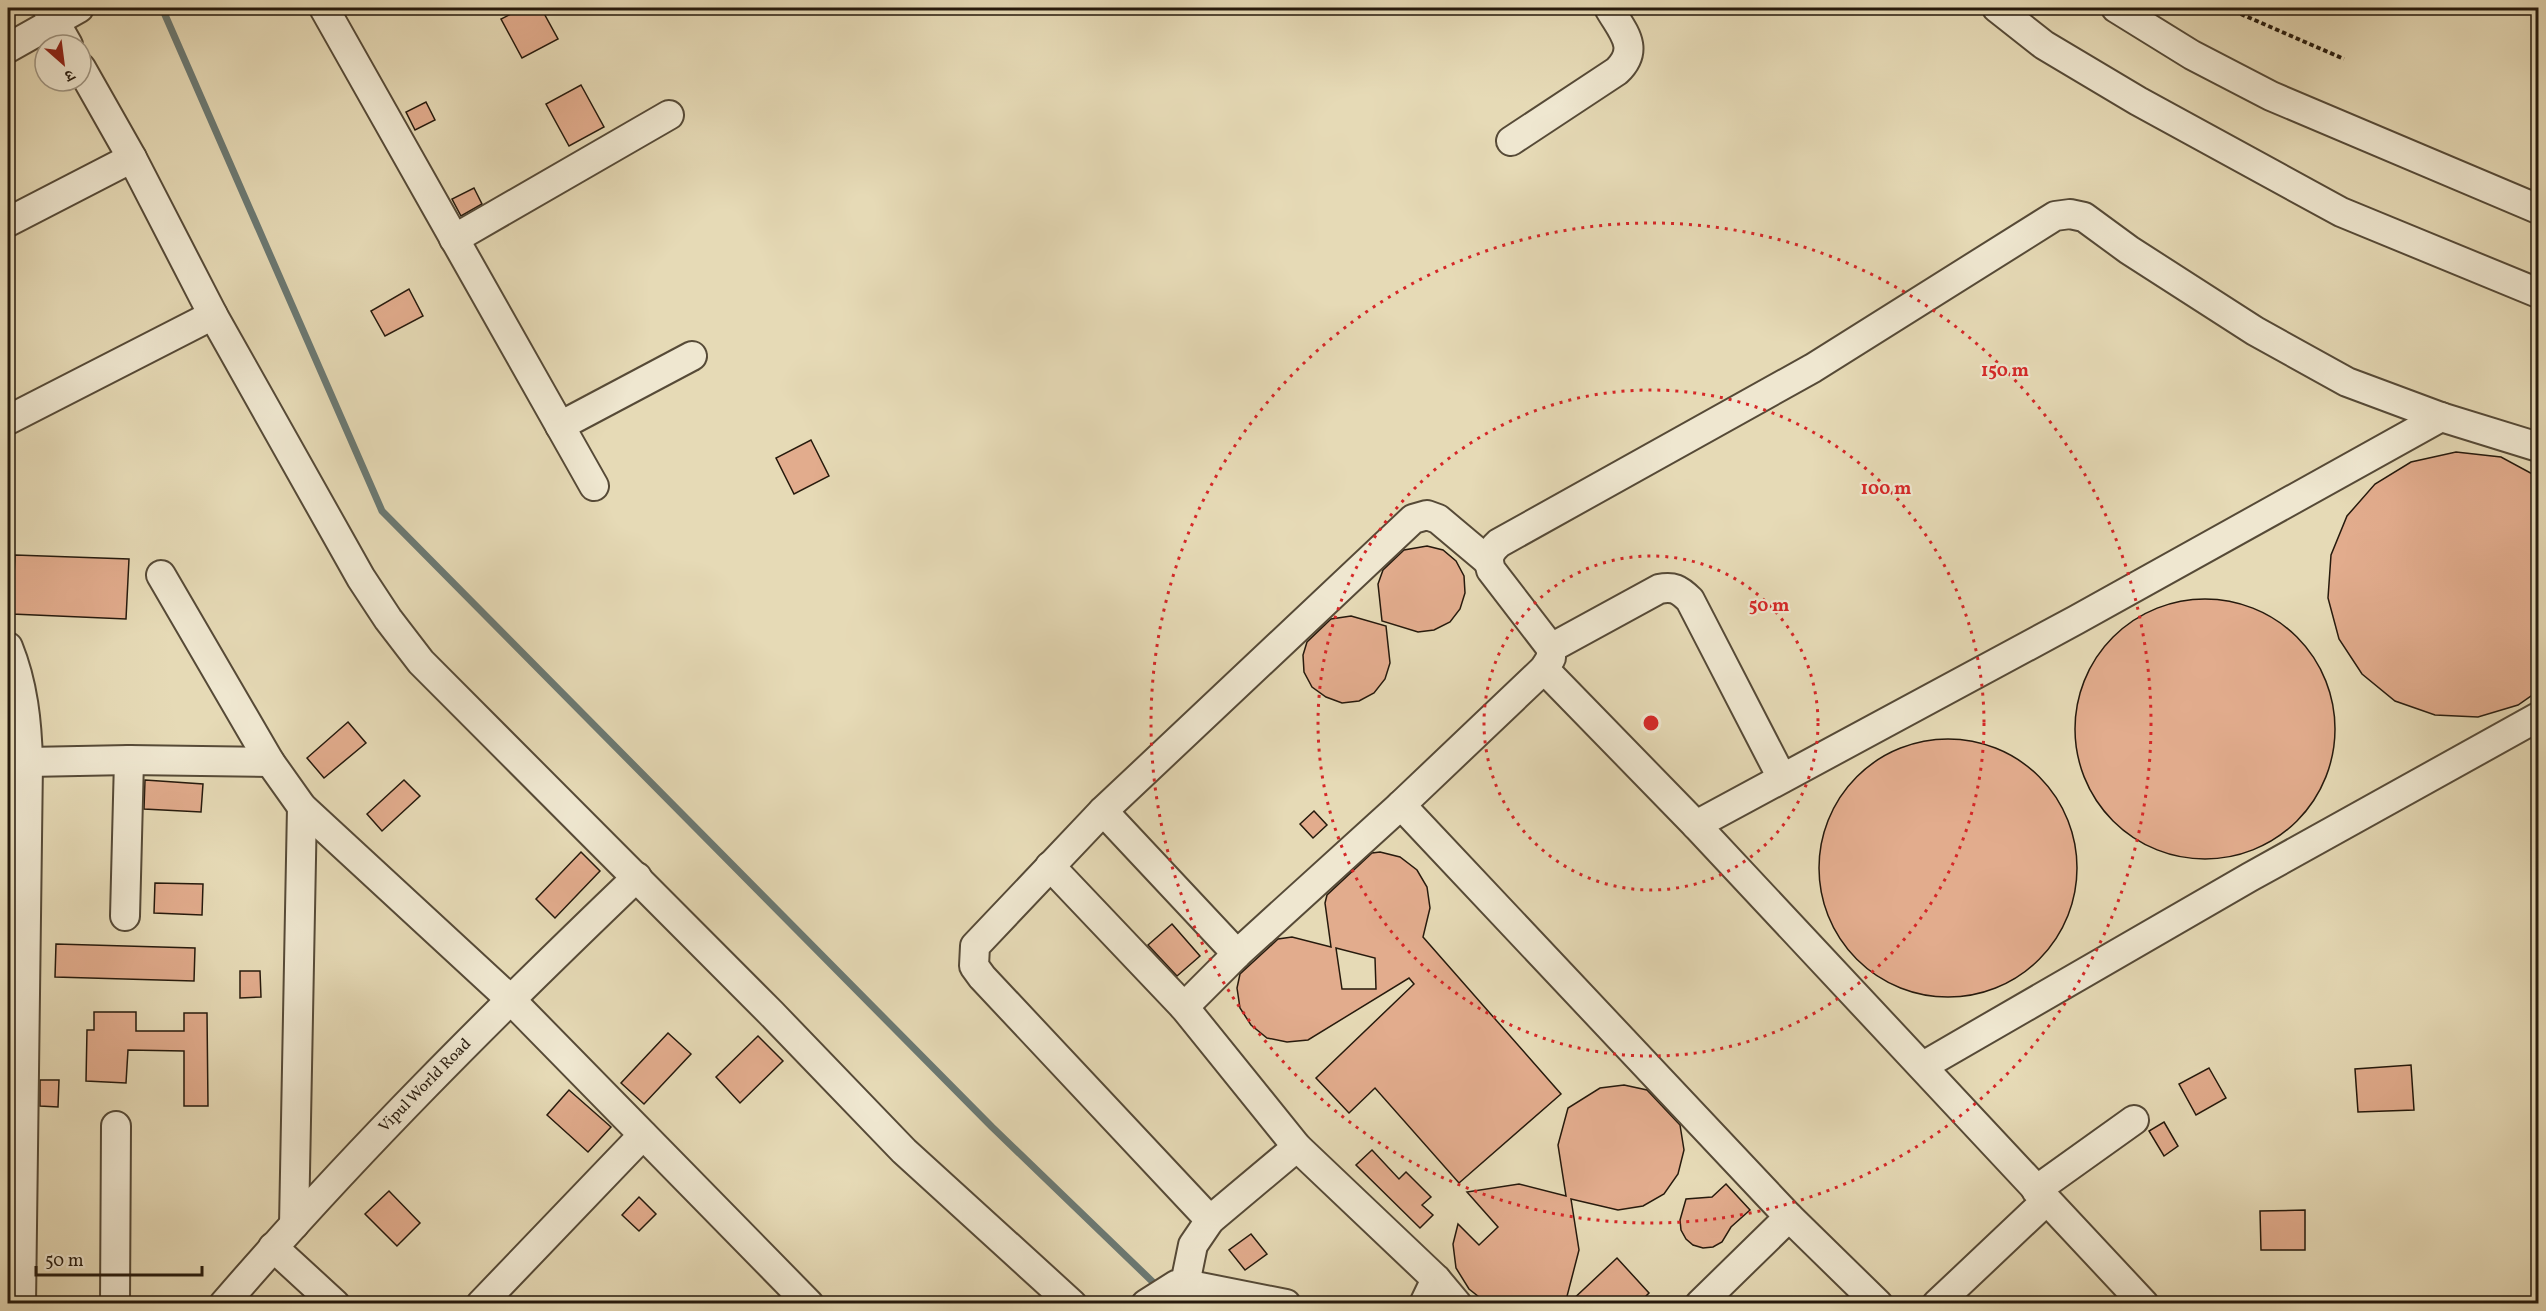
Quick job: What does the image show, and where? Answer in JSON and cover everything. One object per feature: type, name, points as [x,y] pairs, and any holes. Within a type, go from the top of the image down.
[{"type":"street","points":[[324,8],[594,486]]},
{"type":"street","points":[[1512,141],[1626,63],[1629,56],[1629,43],[1609,8]]},
{"type":"street","points":[[1997,8],[2044,45],[2129,96],[2341,212],[2538,293]]},
{"type":"street","points":[[2116,8],[2192,55],[2271,96],[2538,209]]},
{"type":"street","points":[[8,48],[60,12],[65,33]]},
{"type":"street","points":[[93,89],[132,158],[213,315],[361,578],[388,619],[421,662],[636,877],[904,1151],[1072,1304]]},
{"type":"street","points":[[454,239],[669,115]]},
{"type":"street","points":[[8,222],[132,158]]},
{"type":"street","points":[[1488,561],[1491,551],[1499,543],[1813,368],[2055,216],[2070,214],[2084,217],[2129,250],[2273,342],[2348,382],[2441,417],[2538,447]]},
{"type":"street","points":[[8,420],[213,315]]},
{"type":"street","points":[[560,426],[692,356]]},
{"type":"street","points":[[1696,825],[2076,620],[2441,417]]},
{"type":"street","points":[[1210,1220],[974,966],[972,959],[975,946],[1103,811],[1413,519],[1427,515],[1438,519],[1488,561],[1491,570],[1547,659],[1805,944],[1923,1066],[2144,1304]]},
{"type":"street","points":[[161,575],[270,762],[302,807],[510,999],[809,1304]]},
{"type":"street","points":[[1184,1007],[1237,954],[1401,806],[1547,659],[1659,589],[1671,586],[1681,591],[1690,600],[1782,778]]},
{"type":"street","points":[[8,647],[13,681],[27,722],[28,762],[21,1304]]},
{"type":"street","points":[[1923,1066],[2250,877],[2538,717]]},
{"type":"street","points":[[28,762],[129,760],[270,762]]},
{"type":"street","points":[[125,916],[129,760]]},
{"type":"street","points":[[1401,806],[1789,1217],[1878,1304]]},
{"type":"street","points":[[294,1225],[302,807]]},
{"type":"street","points":[[1103,811],[1237,954]]},
{"type":"street","points":[[1050,866],[1184,1007],[1297,1147],[1430,1291],[1458,1304]]},
{"type":"street","name":"Vipul World Road","points":[[224,1304],[273,1247],[510,999],[636,877]]},
{"type":"street","points":[[1937,1304],[2041,1195],[2134,1120]]},
{"type":"street","points":[[115,1304],[116,1126]]},
{"type":"street","points":[[481,1304],[643,1135]]},
{"type":"street","points":[[1287,1304],[1163,1294],[1210,1220],[1297,1147]]},
{"type":"street","points":[[1700,1304],[1789,1217]]},
{"type":"street","points":[[273,1247],[336,1304]]},
{"type":"path","points":[[2227,8],[2344,59]]},
{"type":"building","points":[[523,8],[541,8],[558,39],[522,58],[501,19]]},
{"type":"building","points":[[581,85],[604,127],[569,146],[546,104]]},
{"type":"building","points":[[426,102],[435,120],[415,130],[406,112]]},
{"type":"building","points":[[474,188],[482,204],[461,216],[452,199]]},
{"type":"building","points":[[409,289],[423,316],[385,336],[371,311]]},
{"type":"building","points":[[811,440],[829,476],[794,494],[776,458]]},
{"type":"building","points":[[2456,452],[2501,457],[2538,477],[2538,691],[2518,705],[2478,717],[2435,715],[2395,701],[2362,674],[2339,639],[2328,598],[2331,555],[2347,516],[2375,484],[2411,462]]},
{"type":"building","points":[[1427,546],[1443,550],[1456,561],[1464,576],[1465,593],[1460,609],[1450,622],[1434,630],[1418,632],[1382,621],[1378,584],[1383,570],[1404,550]]},
{"type":"building","points":[[15,555],[129,559],[126,619],[12,614]]},
{"type":"building","points":[[2205,599],[2243,604],[2266,614],[2288,628],[2306,646],[2320,668],[2330,691],[2335,729],[2330,767],[2320,790],[2306,812],[2288,830],[2266,844],[2243,854],[2205,859],[2167,854],[2144,844],[2122,830],[2104,812],[2090,790],[2080,767],[2075,729],[2080,691],[2090,668],[2104,646],[2122,628],[2144,614],[2167,604]]},
{"type":"building","points":[[1351,616],[1386,626],[1390,663],[1385,679],[1374,693],[1359,701],[1342,703],[1326,697],[1312,687],[1304,672],[1303,655],[1307,642],[1331,619]]},
{"type":"building","points":[[348,722],[366,743],[324,778],[307,758]]},
{"type":"building","points":[[1935,739],[1961,739],[1998,748],[2020,760],[2048,786],[2068,818],[2075,843],[2077,868],[2075,893],[2068,918],[2056,940],[2030,968],[1998,988],[1986,992],[1961,997],[1935,997],[1898,988],[1876,976],[1848,950],[1828,918],[1824,906],[1819,881],[1819,855],[1828,818],[1840,796],[1866,768],[1898,748],[1910,744]]},
{"type":"building","points":[[145,780],[203,784],[201,812],[144,809]]},
{"type":"building","points":[[404,780],[420,796],[382,831],[367,814]]},
{"type":"building","points":[[1314,811],[1327,825],[1313,838],[1300,824]]},
{"type":"building","points":[[581,852],[600,871],[555,918],[536,899]]},
{"type":"building","points":[[1380,852],[1400,857],[1417,870],[1427,887],[1430,908],[1423,937],[1561,1094],[1459,1183],[1375,1088],[1349,1113],[1316,1078],[1414,984],[1409,978],[1308,1040],[1287,1042],[1267,1038],[1251,1025],[1240,1008],[1237,988],[1240,974],[1278,939],[1292,937],[1331,947],[1325,903],[1327,895],[1372,853]],"holes":[[[1336,948],[1375,958],[1376,989],[1342,989]]]},
{"type":"building","points":[[155,883],[203,884],[202,915],[154,913]]},
{"type":"building","points":[[1172,924],[1200,956],[1177,976],[1148,945]]},
{"type":"building","points":[[56,944],[195,948],[194,981],[55,977]]},
{"type":"building","points":[[240,971],[260,971],[261,997],[240,998]]},
{"type":"building","points":[[94,1012],[136,1012],[136,1031],[184,1031],[184,1013],[207,1013],[208,1106],[184,1106],[184,1051],[128,1050],[126,1083],[86,1081],[87,1030],[94,1030]]},
{"type":"building","points":[[668,1033],[691,1054],[644,1104],[621,1083]]},
{"type":"building","points":[[758,1036],[783,1061],[740,1103],[716,1077]]},
{"type":"building","points":[[2411,1065],[2414,1110],[2358,1112],[2355,1069]]},
{"type":"building","points":[[2209,1068],[2226,1098],[2196,1115],[2179,1084]]},
{"type":"building","points":[[40,1080],[59,1080],[58,1107],[40,1106]]},
{"type":"building","points":[[1624,1085],[1647,1090],[1680,1125],[1684,1150],[1678,1174],[1664,1194],[1643,1206],[1618,1210],[1571,1199],[1579,1250],[1565,1304],[1488,1304],[1469,1289],[1456,1268],[1453,1244],[1458,1224],[1479,1245],[1498,1227],[1467,1192],[1519,1184],[1566,1196],[1558,1145],[1568,1108],[1600,1088]]},
{"type":"building","points":[[569,1090],[611,1127],[588,1152],[547,1115]]},
{"type":"building","points":[[2164,1122],[2178,1146],[2164,1156],[2149,1131]]},
{"type":"building","points":[[1372,1150],[1399,1179],[1406,1172],[1431,1197],[1422,1205],[1433,1215],[1420,1228],[1356,1165]]},
{"type":"building","points":[[1726,1184],[1750,1210],[1731,1227],[1722,1242],[1713,1247],[1703,1248],[1693,1245],[1681,1230],[1680,1220],[1686,1199],[1712,1197]]},
{"type":"building","points":[[389,1191],[420,1223],[397,1246],[365,1214]]},
{"type":"building","points":[[639,1197],[656,1214],[639,1231],[622,1215]]},
{"type":"building","points":[[2305,1210],[2305,1250],[2261,1250],[2260,1211]]},
{"type":"building","points":[[1251,1234],[1267,1254],[1245,1270],[1229,1250]]},
{"type":"building","points":[[1617,1258],[1649,1293],[1638,1304],[1568,1304]]},
{"type":"waterway","points":[[162,8],[382,511],[992,1127],[1158,1287]]}]
